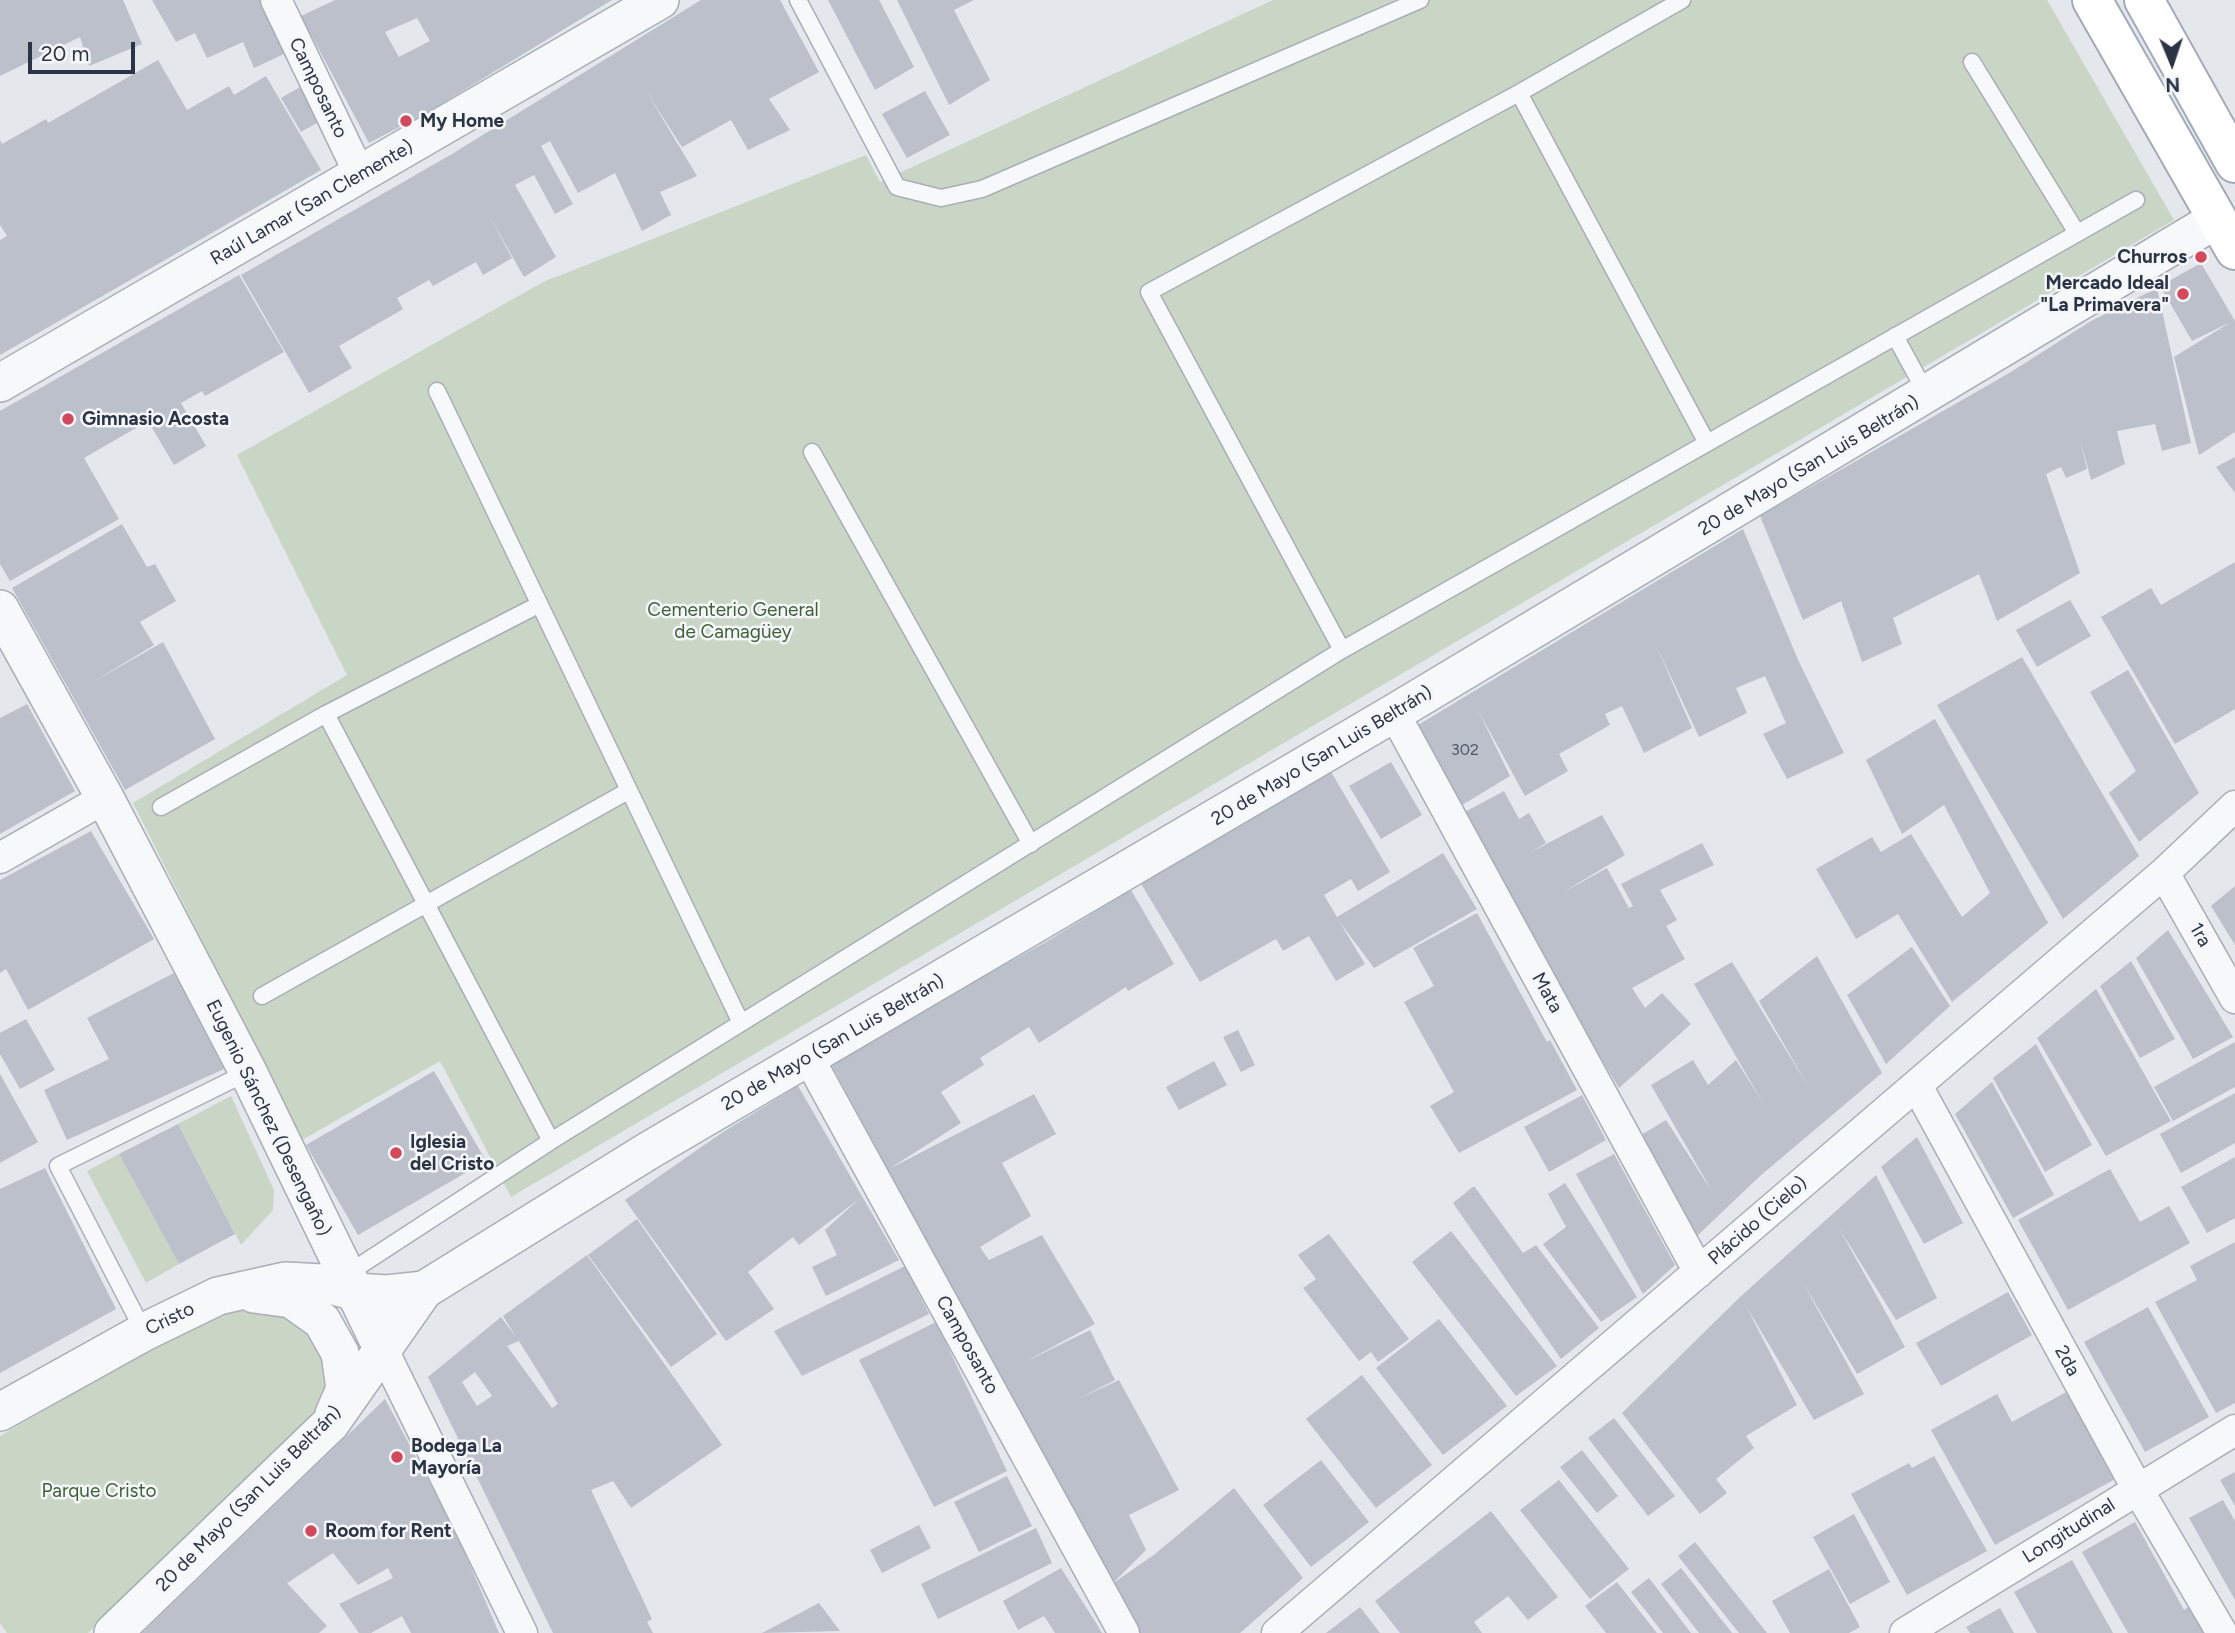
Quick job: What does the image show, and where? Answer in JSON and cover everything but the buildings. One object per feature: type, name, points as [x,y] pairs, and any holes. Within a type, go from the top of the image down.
[{"type":"main road","points":[[2092,0],[2226,234]]},
{"type":"main road","points":[[2144,0],[2235,163]]},
{"type":"street","name":"Camposanto","points":[[276,0],[360,175]]},
{"type":"street","name":"Raúl Lamar (San Clemente)","points":[[0,383],[660,0]]},
{"type":"street","name":"20 de Mayo (San Luis Beltrán)","points":[[344,1283],[387,1294],[424,1290],[808,1057],[1394,713],[2226,234]]},
{"type":"street","name":"Eugenio Sánchez (Desengaño)","points":[[0,609],[105,798],[248,1072],[344,1283],[404,1387],[522,1633]]},
{"type":"street","name":"Mata","points":[[1394,713],[1699,1272]]},
{"type":"street","points":[[0,858],[105,798]]},
{"type":"street","name":"Plácido (Cielo)","points":[[1277,1633],[2164,873],[2235,806]]},
{"type":"street","name":"1ra","points":[[2164,873],[2235,998]]},
{"type":"street","name":"Camposanto","points":[[808,1057],[1124,1633]]},
{"type":"street","name":"2da","points":[[1917,1086],[2137,1488],[2222,1633]]},
{"type":"street","name":"Cristo","points":[[0,1412],[144,1332],[218,1296],[285,1281],[344,1283]]},
{"type":"street","name":"20 de Mayo (San Luis Beltrán)","points":[[113,1633],[331,1423],[424,1290]]},
{"type":"street","points":[[218,1296],[264,1293],[291,1299],[322,1321],[340,1353],[345,1389],[331,1423]]},
{"type":"street","name":"Longitudinal","points":[[1905,1633],[2235,1430]]},
{"type":"lane","points":[[798,0],[897,187],[941,198],[982,189],[1420,0]]},
{"type":"lane","points":[[1648,0],[1657,14]]},
{"type":"lane","points":[[1342,650],[1149,292],[1519,93],[1682,0]]},
{"type":"lane","points":[[1972,62],[2077,233]]},
{"type":"lane","points":[[1519,93],[1707,443]]},
{"type":"lane","points":[[344,1283],[551,1140],[1342,650],[2136,200]]},
{"type":"lane","points":[[1895,336],[1919,380]]},
{"type":"lane","points":[[437,391],[741,1023]]},
{"type":"lane","points":[[812,452],[1031,844]]},
{"type":"lane","points":[[161,807],[326,714],[538,605]]},
{"type":"lane","points":[[326,714],[429,904],[551,1140]]},
{"type":"lane","points":[[262,996],[628,791]]},
{"type":"lane","points":[[144,1332],[58,1166],[248,1072]]},
{"type":"green space","name":"Cementerio General de Camagüey","points":[[1273,0],[2047,0],[2174,220],[511,1197],[440,1061],[302,1140],[133,803],[347,675],[237,455],[543,282],[866,155],[880,182]]},
{"type":"green space","points":[[231,1096],[274,1190],[273,1210],[241,1245],[178,1124]]},
{"type":"green space","points":[[119,1154],[179,1264],[146,1283],[87,1171]]},
{"type":"green space","name":"Parque Cristo","points":[[243,1302],[286,1314],[318,1341],[327,1365],[327,1390],[321,1409],[302,1436],[88,1633],[7,1633],[0,1623],[0,1436],[191,1325]]},
{"type":"place","name":"My Home","points":[[406,121]]},
{"type":"place","name":"Churros","points":[[2201,257]]},
{"type":"place","name":"Mercado Ideal \"La Primavera\"","points":[[2183,294]]},
{"type":"place","name":"Gimnasio Acosta","points":[[68,419]]},
{"type":"place","name":"Iglesia del Cristo","points":[[396,1153]]},
{"type":"place","name":"Bodega La Mayoría","points":[[397,1457]]},
{"type":"place","name":"Room for Rent","points":[[311,1531]]}]
